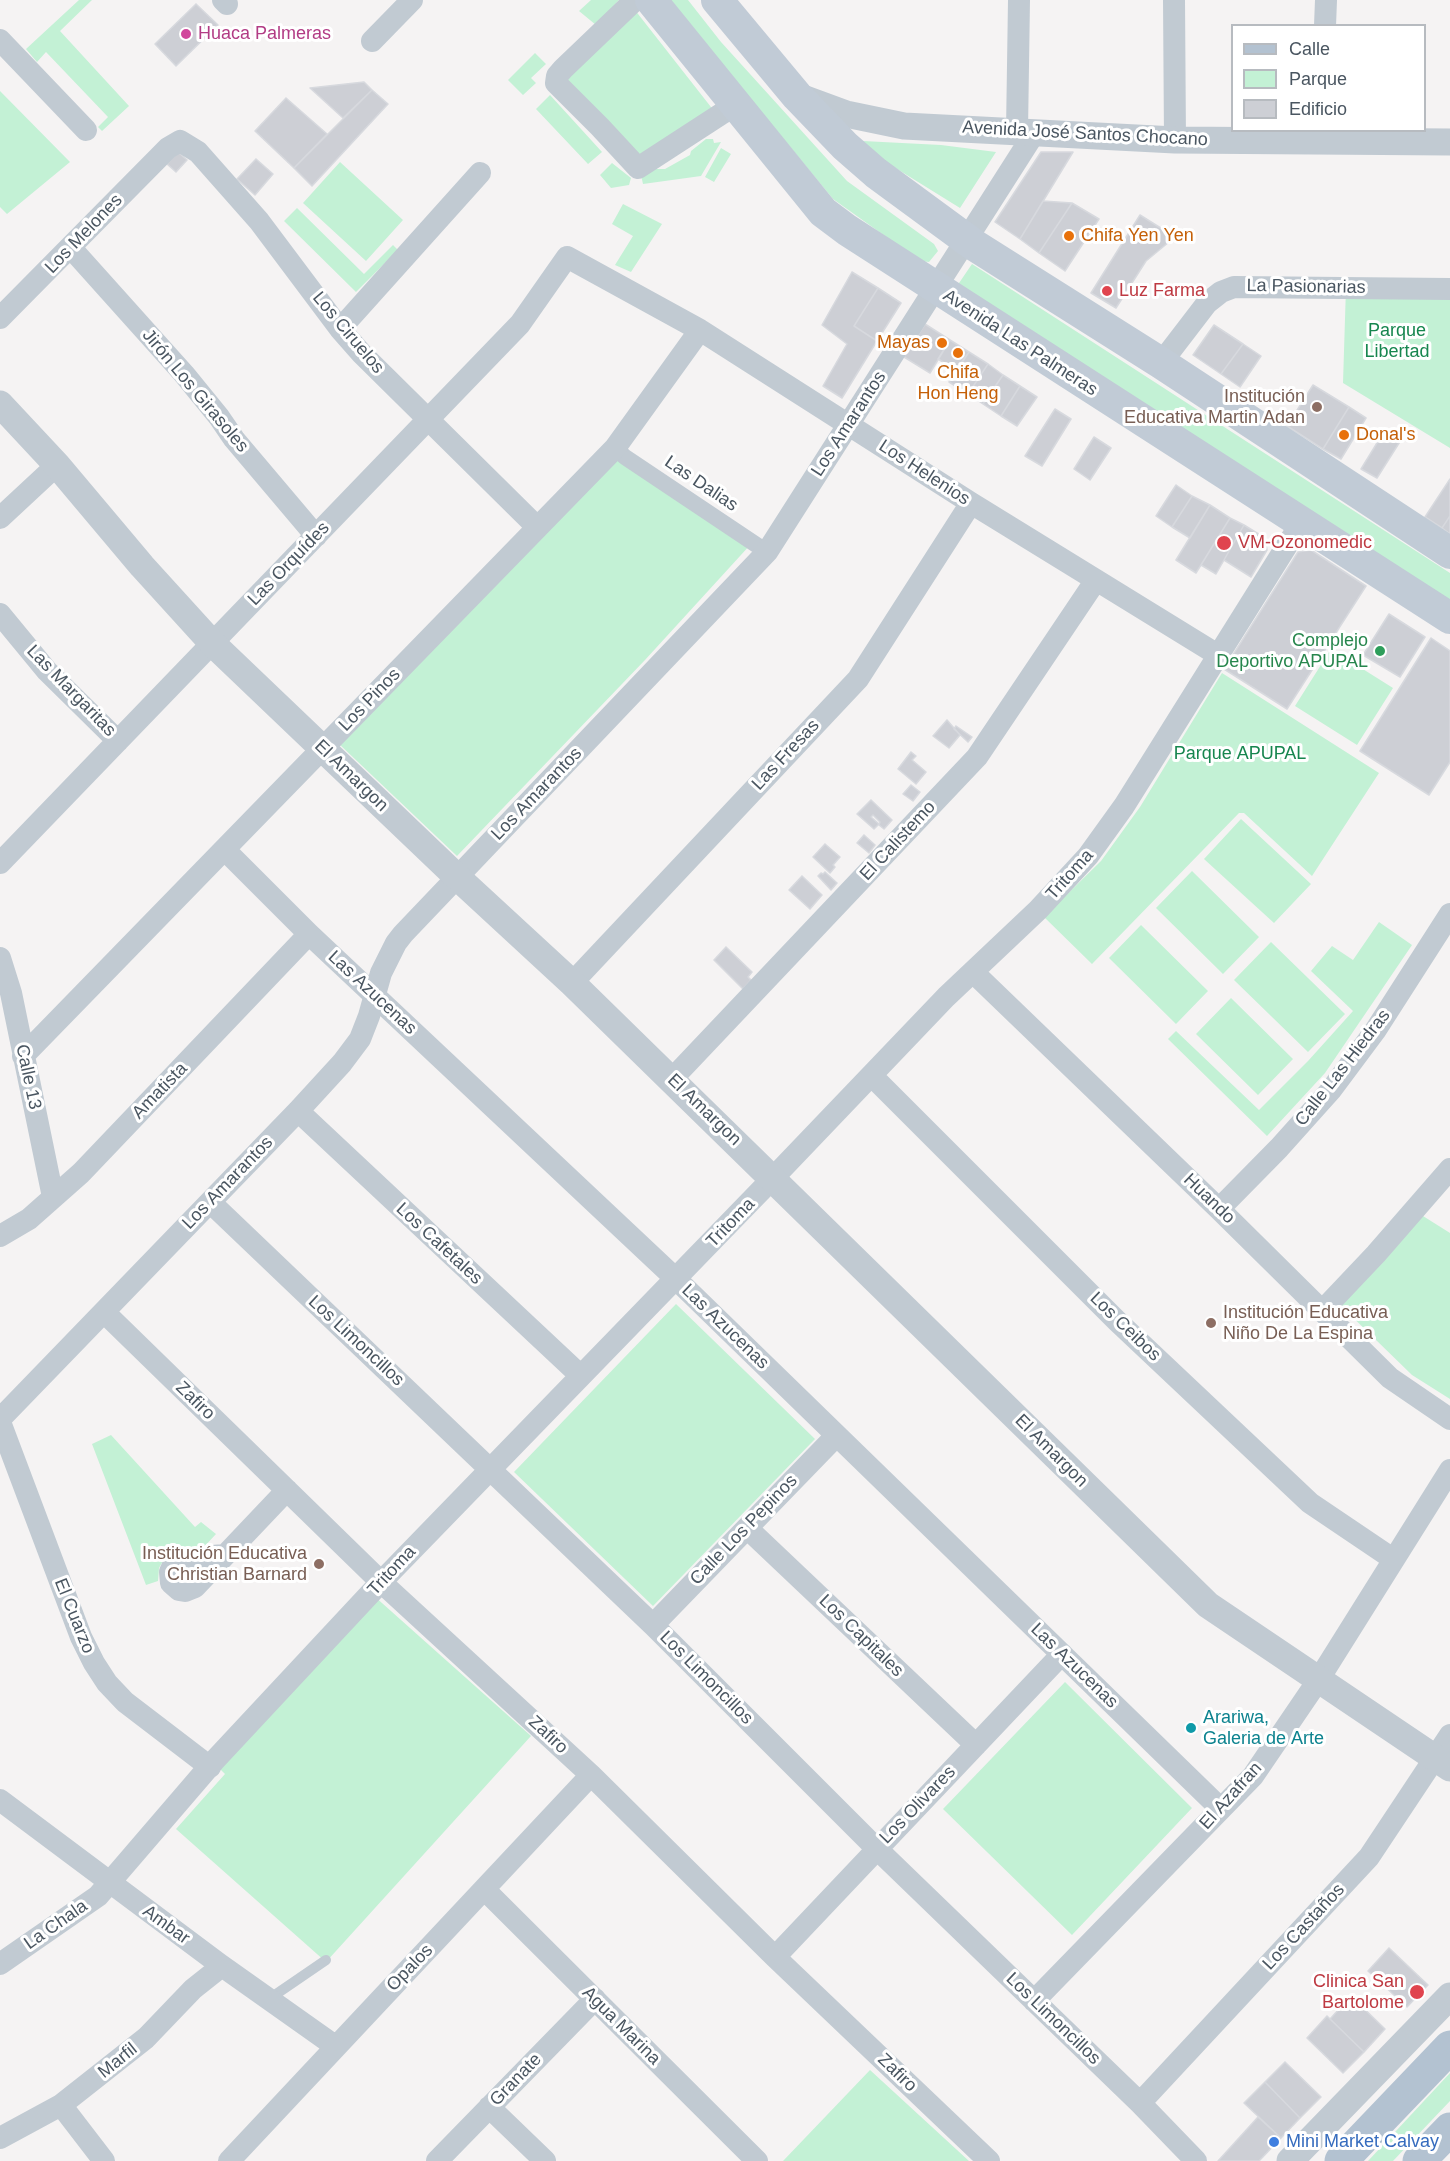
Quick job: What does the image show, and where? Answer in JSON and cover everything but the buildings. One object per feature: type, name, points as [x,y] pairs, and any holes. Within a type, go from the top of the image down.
[{"type":"main road","name":"Avenida Las Palmeras","points":[[651,0],[823,212],[935,288],[1450,618]]},
{"type":"main road","points":[[717,0],[797,96],[845,146],[876,173],[966,240],[1161,363],[1450,553]]},
{"type":"main road","points":[[1341,2161],[1450,2047]]},
{"type":"main road","points":[[1419,2161],[1450,2129]]},
{"type":"street","points":[[372,41],[412,0]]},
{"type":"street","points":[[635,0],[563,69],[555,80],[556,83],[638,168],[735,105]]},
{"type":"street","points":[[1019,0],[1026,132]]},
{"type":"street","points":[[1174,0],[1175,140]]},
{"type":"street","points":[[1326,0],[1326,24]]},
{"type":"street","points":[[0,40],[86,130]]},
{"type":"street","name":"Avenida José Santos Chocano","points":[[797,96],[846,114],[904,126],[1175,140],[1323,136],[1450,142]]},
{"type":"street","name":"Los Amarantos","points":[[0,1420],[298,1111],[356,1046],[369,1017],[381,973],[396,944],[456,876],[767,552],[966,240],[1026,132]]},
{"type":"street","name":"Los Ciruelos","points":[[168,148],[180,141],[198,152],[259,221],[340,329],[428,421],[537,527]]},
{"type":"street","name":"Los Melones","points":[[0,318],[168,148]]},
{"type":"street","points":[[340,329],[480,172]]},
{"type":"street","name":"Jirón Los Girasoles","points":[[71,248],[184,374],[234,439],[316,536]]},
{"type":"street","name":"Las Orquídes","points":[[0,863],[520,324],[567,256]]},
{"type":"street","name":"Los Helenios","points":[[567,256],[700,330],[971,503],[1218,655]]},
{"type":"street","name":"La Pasionarias","points":[[1161,363],[1207,303],[1221,292],[1234,287],[1450,289]]},
{"type":"street","name":"Los Pinos","points":[[23,1056],[615,448],[700,330]]},
{"type":"street","name":"El Amargon","points":[[0,404],[57,465],[142,566],[212,643],[672,1079],[1208,1605],[1443,1763]]},
{"type":"street","name":"Las Dalias","points":[[615,448],[767,552]]},
{"type":"street","points":[[0,518],[57,465]]},
{"type":"street","name":"Las Fresas","points":[[572,983],[858,679],[971,503]]},
{"type":"street","name":"Tritoma","points":[[109,1883],[210,1767],[381,1582],[774,1179],[946,997],[974,973],[1038,910],[1088,855],[1124,806],[1301,523]]},
{"type":"street","name":"El Calistemo","points":[[672,1079],[977,757],[1096,580]]},
{"type":"street","name":"Las Margaritas","points":[[0,614],[47,670],[118,741]]},
{"type":"street","name":"Las Azucenas","points":[[225,850],[309,934],[676,1280],[1221,1809]]},
{"type":"street","name":"Calle Las Hiedras","points":[[1219,1209],[1286,1141],[1330,1090],[1375,1031],[1450,914]]},
{"type":"street","name":"Amatista","points":[[0,1236],[29,1219],[81,1173],[309,934]]},
{"type":"street","name":"Calle 13","points":[[0,958],[11,993],[53,1197]]},
{"type":"street","name":"Huando","points":[[974,973],[1219,1209],[1390,1378],[1450,1419]]},
{"type":"street","name":"Los Ceibos","points":[[872,1076],[1117,1321],[1310,1503],[1393,1559]]},
{"type":"street","name":"Los Cafetales","points":[[298,1111],[581,1376]]},
{"type":"street","points":[[1323,1311],[1383,1247],[1450,1169]]},
{"type":"street","name":"Los Limoncillos","points":[[210,1202],[653,1625],[876,1848],[1140,2103],[1196,2161]]},
{"type":"street","name":"Zafiro","points":[[104,1312],[381,1582],[591,1775],[775,1957],[989,2161]]},
{"type":"street","name":"El Cuarzo","points":[[0,1420],[81,1637],[93,1663],[107,1683],[125,1702],[210,1767]]},
{"type":"street","name":"Calle Los Pepinos","points":[[653,1625],[836,1436]]},
{"type":"street","name":"El Azafran","points":[[1034,2001],[1253,1776],[1318,1679],[1450,1470]]},
{"type":"street","points":[[225,1556],[286,1490]]},
{"type":"street","name":"Los Capitales","points":[[747,1528],[976,1745]]},
{"type":"street","name":"Los Olivares","points":[[775,1957],[1062,1654]]},
{"type":"street","name":"Los Castaños","points":[[1140,2103],[1369,1857],[1443,1763],[1450,1735]]},
{"type":"street","name":"Opalos","points":[[229,2161],[591,1775]]},
{"type":"street","name":"Ambar","points":[[0,1800],[222,1966],[335,2046]]},
{"type":"street","name":"La Chala","points":[[0,1964],[98,1896],[109,1883]]},
{"type":"street","name":"Agua Marina","points":[[485,1890],[757,2161]]},
{"type":"street","name":"Marfil","points":[[0,2138],[62,2105],[146,2038],[193,1989],[222,1966]]},
{"type":"street","points":[[1290,2161],[1450,1996]]},
{"type":"street","name":"Granate","points":[[437,2161],[595,1999]]},
{"type":"street","points":[[62,2105],[104,2161]]},
{"type":"street","points":[[489,2107],[545,2161]]},
{"type":"lane","points":[[269,1999],[326,1960]]},
{"type":"green space","points":[[79,0],[92,0],[60,31],[129,106],[102,131],[98,127],[108,117],[46,52],[37,62],[26,49]]},
{"type":"green space","points":[[591,0],[619,0],[596,25],[579,11]]},
{"type":"green space","points":[[669,0],[688,0],[721,42],[847,181],[934,244],[938,251],[929,262],[920,261],[833,199]]},
{"type":"green space","points":[[631,5],[718,116],[638,168],[557,76]]},
{"type":"green space","points":[[535,53],[546,64],[531,78],[536,83],[523,95],[508,80]]},
{"type":"green space","points":[[0,91],[70,162],[7,214],[0,207]]},
{"type":"green space","points":[[550,95],[602,152],[588,164],[536,109]]},
{"type":"green space","points":[[706,139],[713,139],[714,143],[721,142],[701,176],[643,184],[641,175],[653,169],[665,169],[690,155],[691,151]]},
{"type":"green space","points":[[863,141],[941,145],[996,152],[960,208],[860,146]]},
{"type":"green space","points":[[721,148],[731,154],[714,182],[705,177]]},
{"type":"green space","points":[[340,162],[403,220],[366,261],[303,203]]},
{"type":"green space","points":[[612,163],[631,178],[629,185],[611,188],[600,175]]},
{"type":"green space","points":[[623,204],[662,224],[631,272],[615,265],[633,236],[612,224]]},
{"type":"green space","points":[[297,208],[364,274],[393,245],[398,250],[356,292],[284,221]]},
{"type":"green space","points":[[972,264],[1450,573],[1450,600],[957,286]]},
{"type":"green space","name":"Parque Libertad","points":[[1346,287],[1450,289],[1450,448],[1343,383]]},
{"type":"green space","points":[[616,454],[751,544],[645,660],[457,856],[337,742]]},
{"type":"green space","points":[[1331,649],[1393,688],[1357,745],[1295,706]]},
{"type":"green space","name":"Parque APUPAL","points":[[1222,673],[1379,773],[1312,876],[1244,813],[1239,813],[1092,964],[1044,917],[1101,861],[1140,807]]},
{"type":"green space","points":[[1241,819],[1311,884],[1274,923],[1204,859]]},
{"type":"green space","points":[[1192,871],[1259,937],[1223,974],[1156,908]]},
{"type":"green space","points":[[1379,922],[1412,945],[1325,1073],[1267,1136],[1168,1039],[1176,1031],[1259,1110],[1353,1011],[1311,971],[1332,946],[1353,960]]},
{"type":"green space","points":[[1141,925],[1208,991],[1176,1024],[1109,958]]},
{"type":"green space","points":[[1271,942],[1345,1014],[1308,1052],[1234,980]]},
{"type":"green space","points":[[1231,998],[1293,1059],[1258,1095],[1196,1034]]},
{"type":"green space","points":[[1423,1216],[1450,1233],[1450,1399],[1412,1375],[1338,1303]]},
{"type":"green space","points":[[676,1304],[815,1439],[653,1606],[514,1472]]},
{"type":"green space","points":[[111,1435],[195,1527],[201,1522],[216,1534],[203,1548],[183,1550],[164,1559],[159,1568],[158,1581],[146,1585],[92,1444]]},
{"type":"green space","points":[[373,1595],[531,1736],[326,1962],[176,1829],[225,1774],[217,1766]]},
{"type":"green space","points":[[1065,1682],[1192,1808],[1072,1935],[943,1809]]},
{"type":"green space","points":[[870,2070],[969,2161],[783,2161]]},
{"type":"green space","points":[[1450,2073],[1450,2101],[1393,2161],[1368,2161]]},
{"type":"place","name":"Huaca Palmeras","points":[[186,34]]},
{"type":"place","name":"Chifa Yen Yen","points":[[1069,236]]},
{"type":"place","name":"Luz Farma","points":[[1107,291]]},
{"type":"place","name":"Mayas","points":[[942,343]]},
{"type":"place","name":"Chifa Hon Heng","points":[[958,353]]},
{"type":"place","name":"Institución Educativa Martin Adan","points":[[1317,407]]},
{"type":"place","name":"Donal's","points":[[1344,435]]},
{"type":"place","name":"VM-Ozonomedic","points":[[1224,543]]},
{"type":"place","name":"Complejo Deportivo APUPAL","points":[[1380,651]]},
{"type":"place","name":"Institución Educativa Niño De La Espina","points":[[1211,1323]]},
{"type":"place","name":"Institución Educativa Christian Barnard","points":[[319,1564]]},
{"type":"place","name":"Arariwa, Galeria de Arte","points":[[1191,1728]]},
{"type":"place","name":"Clinica San Bartolome","points":[[1417,1992]]},
{"type":"place","name":"Mini Market Calvay","points":[[1274,2142]]}]
